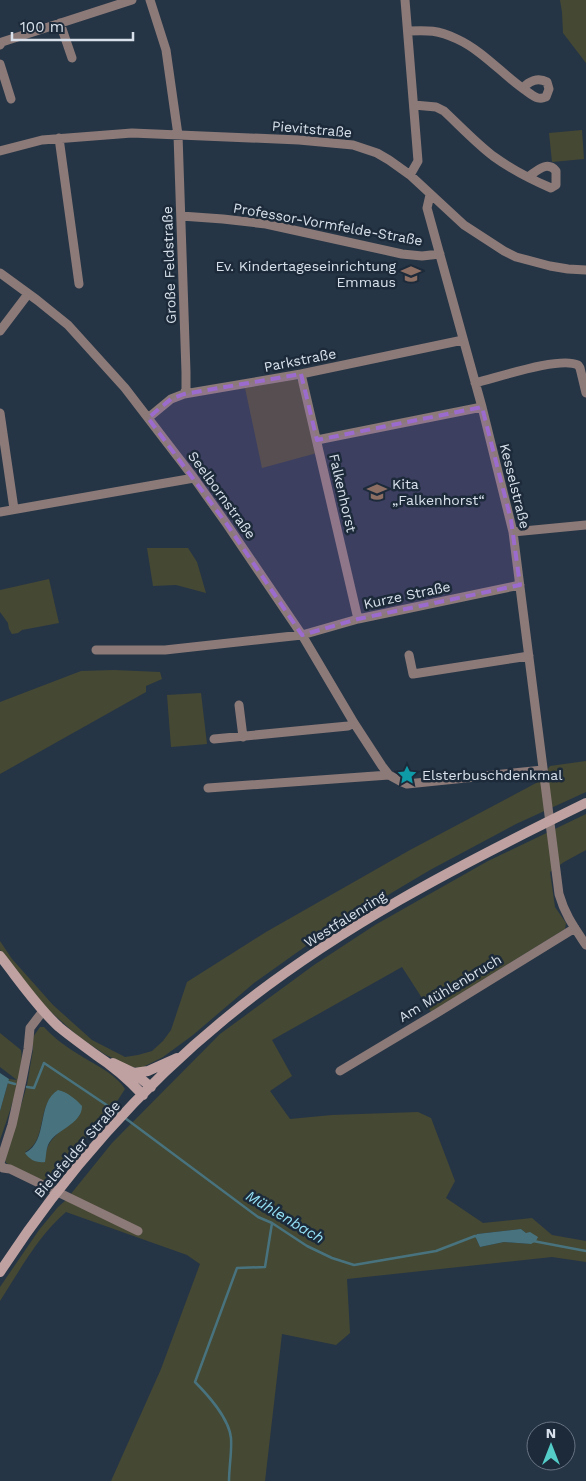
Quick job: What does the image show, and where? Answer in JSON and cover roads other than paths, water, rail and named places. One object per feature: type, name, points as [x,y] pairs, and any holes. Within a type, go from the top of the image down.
[{"type":"main road","name":"Westfalenring","points":[[147,1091],[182,1056],[250,999],[344,934],[474,858],[586,803]]},
{"type":"main road","points":[[0,956],[43,1011],[71,1037],[133,1084],[147,1091]]},
{"type":"main road","points":[[98,1056],[134,1073],[147,1091]]},
{"type":"main road","points":[[134,1073],[148,1071],[182,1056]]},
{"type":"main road","name":"Bielefelder Straße","points":[[0,1272],[64,1183],[117,1122],[147,1091]]},
{"type":"street","points":[[0,45],[2,42],[132,0]]},
{"type":"street","name":"Große Feldstraße","points":[[150,0],[166,50],[178,134],[186,372],[186,389],[184,394]]},
{"type":"street","points":[[405,0],[418,161],[410,175]]},
{"type":"street","points":[[60,23],[72,58]]},
{"type":"street","points":[[408,31],[431,30],[458,39],[470,46],[523,88]]},
{"type":"street","points":[[0,64],[11,99]]},
{"type":"street","points":[[414,105],[436,107],[444,112],[492,154],[528,177]]},
{"type":"street","name":"Pievitstraße","points":[[0,151],[42,140],[132,133],[298,140],[354,145],[384,156],[410,175],[472,232],[510,254],[550,266],[586,270]]},
{"type":"street","points":[[60,138],[79,284]]},
{"type":"street","name":"Kesselstraße","points":[[430,195],[427,208],[482,407],[513,532],[559,894],[563,908],[575,928]]},
{"type":"street","name":"Professor-Vormfelde-Straße","points":[[181,216],[266,224],[402,254],[422,256],[440,254]]},
{"type":"street","name":"Seelbornstraße","points":[[0,274],[68,325],[118,380],[148,418],[232,531],[302,636],[354,723],[389,775]]},
{"type":"street","points":[[0,331],[28,294]]},
{"type":"street","name":"Parkstraße","points":[[148,418],[171,399],[184,394],[301,374],[464,340]]},
{"type":"street","points":[[475,383],[542,366],[571,363],[578,365],[580,368],[586,393]]},
{"type":"street","name":"Falkenhorst","points":[[301,374],[358,619]]},
{"type":"street","points":[[316,440],[482,407]]},
{"type":"street","points":[[0,413],[4,476],[14,509]]},
{"type":"street","points":[[0,512],[194,478]]},
{"type":"street","points":[[513,532],[586,525]]},
{"type":"street","name":"Kurze Straße","points":[[96,650],[165,650],[302,636],[358,619],[520,585]]},
{"type":"street","points":[[409,655],[413,674],[529,656]]},
{"type":"street","points":[[239,705],[243,737]]},
{"type":"street","points":[[214,739],[348,726],[354,723]]},
{"type":"street","points":[[208,788],[389,775],[407,784],[544,770]]},
{"type":"street","points":[[575,928],[586,945]]},
{"type":"street","name":"Am Mühlenbruch","points":[[340,1071],[575,928]]},
{"type":"street","points":[[43,1011],[30,1028],[22,1080],[12,1125],[0,1164],[4,1168],[10,1169],[138,1231]]},
{"type":"waterway","name":"Mühlenbach","points":[[27,1087],[34,1088],[44,1063],[120,1114]]},
{"type":"waterway","name":"Mühlenbach","points":[[0,1078],[15,1084]]},
{"type":"waterway","name":"Mühlenbach","points":[[125,1118],[258,1217],[272,1223],[307,1246],[332,1258],[354,1265],[436,1251],[475,1236],[478,1237]]},
{"type":"waterway","points":[[229,1481],[231,1443],[229,1431],[222,1415],[195,1382],[237,1268],[265,1267],[272,1223]]},
{"type":"waterway","name":"Mühlenbach","points":[[533,1241],[586,1251]]},
{"type":"place","name":"Ev. Kindertageseinrichtung Emmaus","points":[[411,274]]},
{"type":"place","name":"Kita „Falkenhorst“","points":[[377,492]]},
{"type":"place","name":"Elsterbuschdenkmal","points":[[407,775]]}]
